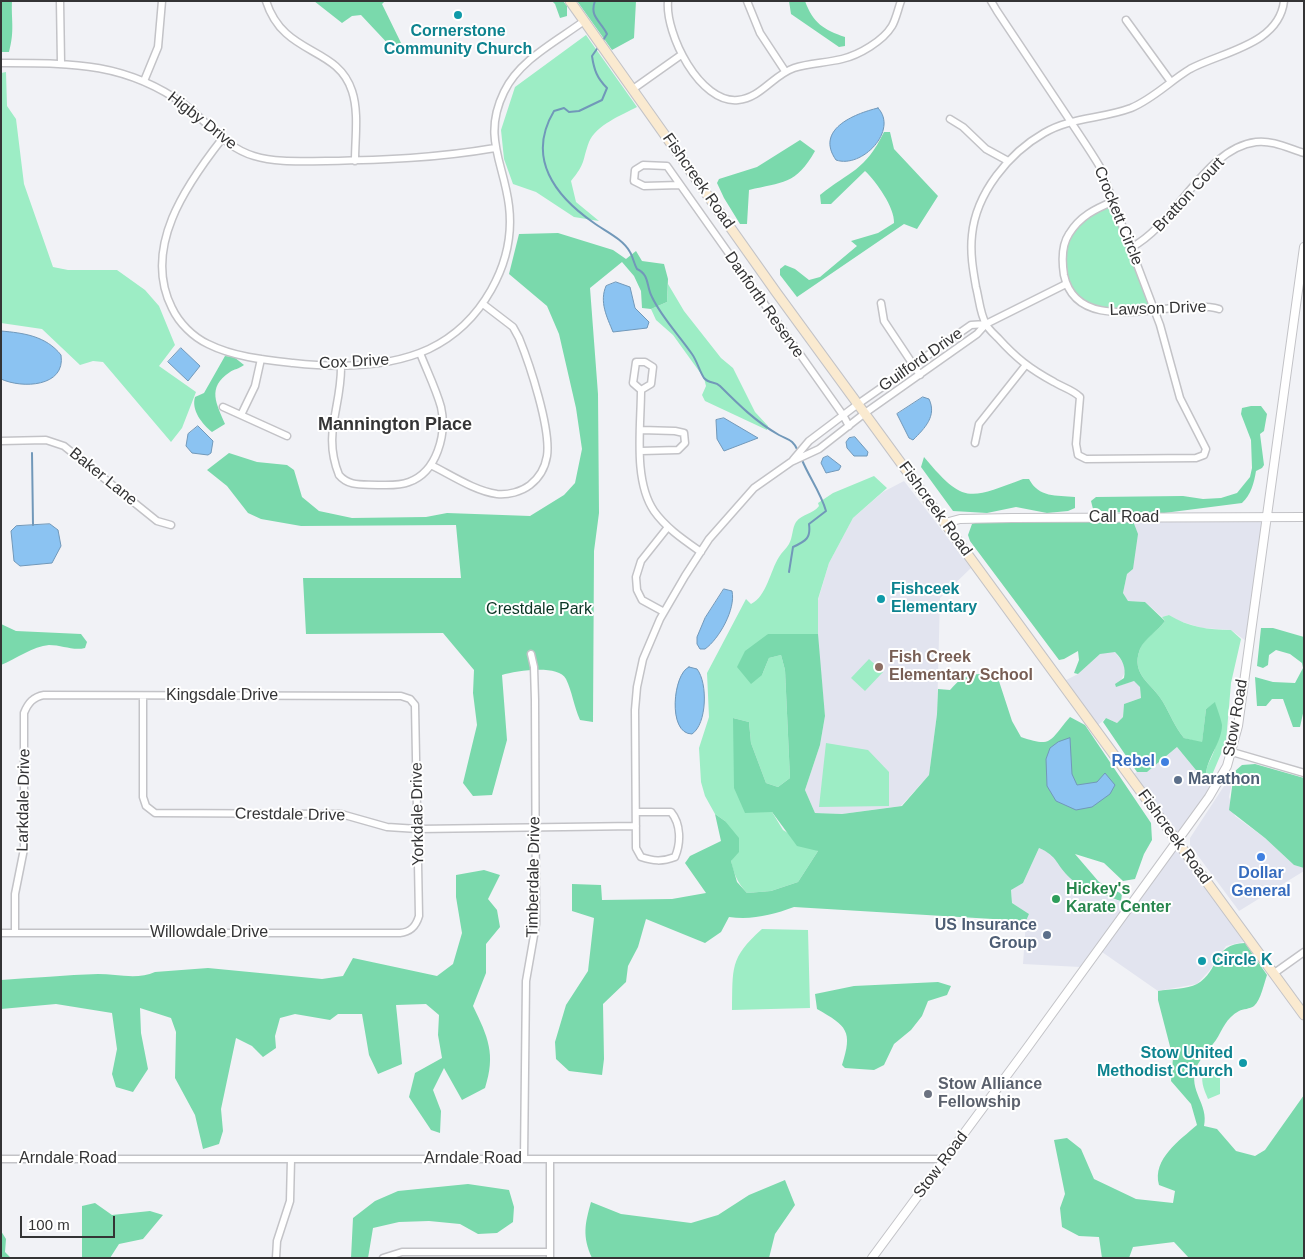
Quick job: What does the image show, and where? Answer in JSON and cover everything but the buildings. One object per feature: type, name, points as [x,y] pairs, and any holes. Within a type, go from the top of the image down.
[{"type":"main road","name":"Fishcreek Road","points":[[570,1],[865,414],[1304,1015]]},
{"type":"street","points":[[60,1],[61,63]]},
{"type":"street","points":[[144,81],[158,47],[162,1]]},
{"type":"street","points":[[266,1],[274,20],[284,33],[297,44],[334,64],[348,81],[353,93],[355,110],[355,160]]},
{"type":"street","points":[[668,1],[668,20],[681,55],[710,92],[722,98],[739,100],[755,94],[785,71],[803,65],[843,59],[867,48],[888,32],[902,1]]},
{"type":"street","points":[[747,1],[760,33],[785,71]]},
{"type":"street","name":"Crockett Circle","points":[[991,1],[1100,167],[1132,247],[1154,310],[1180,398],[1206,449],[1204,455],[1196,458],[1082,458],[1076,451],[1081,401],[1074,392],[1025,366]]},
{"type":"street","points":[[975,443],[979,424],[1025,366],[986,324],[973,271],[972,233],[988,190],[1008,161],[1044,132],[1071,121],[1130,108],[1148,99],[1171,82],[1206,61],[1241,49],[1260,38],[1281,12],[1284,1]]},
{"type":"street","points":[[1126,20],[1171,82]]},
{"type":"street","name":"Cox Drive","points":[[222,139],[195,174],[179,201],[165,242],[162,277],[167,296],[174,312],[191,333],[218,349],[261,359],[300,364],[341,365],[390,362],[420,353],[458,330],[483,304],[503,263],[510,225],[507,190],[495,148],[494,135],[499,105],[515,75],[526,64],[584,21]]},
{"type":"street","points":[[633,89],[681,55]]},
{"type":"street","name":"Higby Drive","points":[[1,63],[61,63],[101,67],[144,81],[187,106],[222,139],[244,152],[268,159],[355,160],[427,158],[495,148]]},
{"type":"street","points":[[950,119],[963,127],[986,149],[1008,161]]},
{"type":"street","name":"Bratton Court","points":[[1132,247],[1151,236],[1188,192],[1233,150],[1256,142],[1270,143],[1304,153]]},
{"type":"street","name":"Danforth Reserve","points":[[680,185],[644,186],[634,181],[635,170],[643,165],[667,166],[849,426]]},
{"type":"street","points":[[1066,284],[1062,265],[1066,238],[1082,217],[1114,201]]},
{"type":"street","name":"Stow Road","points":[[872,1258],[1178,840],[1219,782],[1232,752],[1238,726],[1265,517],[1304,247]]},
{"type":"street","name":"Guilford Drive","points":[[804,453],[819,450],[865,414],[977,334],[986,324],[1066,284]]},
{"type":"street","name":"Lawson Drive","points":[[1066,284],[1079,298],[1094,309],[1118,313],[1202,306],[1219,309]]},
{"type":"street","points":[[881,303],[884,321],[920,375]]},
{"type":"street","points":[[431,465],[485,490],[503,494],[528,487],[540,475],[545,465],[548,446],[546,427],[519,338],[513,327],[483,304]]},
{"type":"street","name":"Guilford Drive","points":[[804,453],[809,441],[858,404],[971,325],[986,324]]},
{"type":"street","points":[[341,365],[340,397],[331,428],[332,448],[339,475],[351,484],[404,484],[419,477],[431,465],[441,439],[442,415],[437,394],[420,353]]},
{"type":"street","points":[[241,415],[255,386],[261,359]]},
{"type":"street","points":[[641,390],[651,384],[653,367],[645,362],[636,362],[633,371],[633,383],[641,390],[641,478],[654,510],[668,527],[701,552]]},
{"type":"street","points":[[223,407],[287,436]]},
{"type":"street","points":[[641,430],[684,433],[685,443],[678,450],[641,451]]},
{"type":"street","name":"Baker Lane","points":[[1,441],[46,440],[64,446],[157,521],[171,525]]},
{"type":"street","points":[[636,812],[671,812],[678,821],[678,850],[675,857],[664,861],[652,861],[641,857],[636,848],[635,710],[637,687],[643,658],[664,612],[701,552],[754,488],[804,453]]},
{"type":"street","name":"Call Road","points":[[945,523],[960,520],[995,519],[1304,517]]},
{"type":"street","points":[[664,612],[642,600],[637,590],[636,577],[641,560],[668,527]]},
{"type":"street","name":"Timberdale Drive","points":[[524,1159],[526,981],[536,924],[535,676],[532,654]]},
{"type":"street","name":"Kingsdale Drive","points":[[32,700],[44,695],[400,696],[412,701]]},
{"type":"street","name":"Crestdale Drive","points":[[142,696],[142,797],[146,806],[155,813],[340,814],[388,827],[418,829],[636,826]]},
{"type":"street","name":"Larkdale Drive","points":[[15,933],[15,894],[24,849],[24,713],[32,700]]},
{"type":"street","name":"Yorkdale Drive","points":[[412,701],[417,712],[419,916],[414,927]]},
{"type":"street","points":[[1232,752],[1304,773]]},
{"type":"street","name":"Willowdale Drive","points":[[1,933],[400,933],[414,927]]},
{"type":"street","points":[[1273,974],[1304,952]]},
{"type":"street","name":"Arndale Road","points":[[1,1159],[946,1159]]},
{"type":"street","points":[[276,1258],[277,1242],[290,1200],[291,1159]]},
{"type":"street","points":[[383,1258],[397,1253],[550,1255],[550,1159]]},
{"type":"shaded area","name":"Fish Creek Elementary School","points":[[904,481],[971,568],[940,598],[937,714],[929,775],[901,806],[842,814],[815,813],[805,790],[820,745],[825,716],[818,645],[818,600],[829,563],[853,518],[883,492]]},
{"type":"shaded area","points":[[1262,520],[1246,641],[1231,630],[1202,628],[1179,621],[1169,615],[1162,617],[1145,602],[1128,601],[1123,593],[1127,574],[1133,569],[1133,521]]},
{"type":"shaded area","points":[[1109,651],[1115,652],[1124,664],[1125,672],[1118,686],[1134,681],[1140,686],[1141,698],[1124,704],[1123,717],[1117,723],[1106,718],[1098,725],[1066,680],[1078,674],[1100,654]]},
{"type":"shaded area","points":[[1177,747],[1200,775],[1212,775],[1215,781],[1178,837],[1131,775],[1137,772],[1147,772]]},
{"type":"shaded area","points":[[1228,780],[1232,782],[1229,797],[1235,816],[1265,838],[1294,865],[1304,868],[1304,871],[1239,911],[1190,845],[1190,838]]},
{"type":"shaded area","points":[[1177,844],[1247,941],[1226,946],[1209,971],[1197,984],[1158,991],[1102,952]]},
{"type":"shaded area","points":[[1039,848],[1051,853],[1060,864],[1113,899],[1129,904],[1080,967],[1023,964],[1026,921],[1029,914],[1012,903],[1011,889],[1023,883]]},
{"type":"green space","points":[[1,1],[12,1],[12,31],[9,52],[1,52]]},
{"type":"green space","points":[[314,1],[385,1],[382,4],[403,47],[391,47],[361,15],[352,16],[342,23]]},
{"type":"green space","points":[[552,1],[563,1],[567,6],[567,16],[560,18]]},
{"type":"green space","points":[[577,1],[636,1],[634,38],[612,50]]},
{"type":"green space","points":[[789,1],[805,1],[808,9],[820,25],[831,32],[845,37],[845,46],[839,47],[791,14]]},
{"type":"green space","points":[[586,35],[637,107],[597,130],[589,142],[581,166],[571,181],[576,202],[599,221],[574,217],[536,192],[513,184],[504,159],[501,130],[515,87]]},
{"type":"green space","points":[[6,72],[7,106],[16,119],[24,184],[53,267],[68,270],[117,270],[145,290],[159,306],[175,345],[159,366],[196,392],[182,428],[171,442],[103,362],[93,361],[80,365],[42,329],[1,323],[1,73]]},
{"type":"green space","points":[[884,132],[890,132],[894,149],[938,196],[917,229],[904,224],[797,297],[780,275],[780,269],[785,265],[795,269],[809,280],[820,277],[857,246],[851,241],[878,233],[894,223],[891,210],[884,195],[865,171],[831,204],[821,204],[820,195],[863,163]]},
{"type":"green space","points":[[800,140],[815,151],[808,162],[794,176],[787,180],[749,190],[747,224],[740,224],[717,183],[719,179],[757,167]]},
{"type":"green space","points":[[1114,201],[1154,310],[1129,312],[1085,304],[1066,284],[1062,265],[1066,239],[1082,217]]},
{"type":"green space","name":"Crestdale Park","points":[[558,233],[613,250],[626,259],[636,251],[642,261],[664,264],[668,279],[667,302],[651,309],[642,308],[641,291],[634,276],[622,262],[590,288],[598,394],[599,513],[594,551],[593,722],[580,720],[568,684],[562,674],[555,671],[536,670],[502,675],[507,740],[492,795],[473,796],[463,783],[477,725],[473,693],[474,670],[443,633],[306,634],[303,578],[461,578],[456,525],[301,526],[261,519],[248,513],[227,486],[207,470],[229,453],[257,462],[287,465],[294,470],[302,497],[319,511],[352,518],[426,517],[447,513],[530,516],[564,495],[575,483],[582,449],[576,408],[559,334],[547,306],[509,274],[519,234]]},
{"type":"green space","points":[[668,284],[684,311],[721,358],[733,368],[755,412],[768,426],[767,430],[705,401],[702,395],[706,386],[704,378],[673,335],[656,320],[651,309],[667,302]]},
{"type":"green space","points":[[225,356],[234,357],[244,365],[230,372],[218,384],[216,390],[217,403],[225,424],[212,432],[198,416],[194,402],[195,397],[204,393]]},
{"type":"green space","points":[[1261,406],[1267,414],[1264,431],[1260,434],[1264,465],[1256,471],[1252,488],[1242,503],[1164,513],[1106,512],[1093,509],[1091,501],[1096,497],[1183,496],[1203,499],[1221,498],[1237,493],[1250,477],[1252,468],[1251,440],[1241,414],[1242,408]]},
{"type":"green space","points":[[924,457],[949,484],[959,490],[968,493],[978,493],[990,491],[1023,479],[1029,479],[1043,493],[1075,497],[1075,508],[1068,511],[1047,513],[1016,507],[987,513],[953,511],[921,467]]},
{"type":"green space","points":[[874,476],[887,488],[853,518],[829,563],[818,599],[818,634],[768,634],[762,675],[769,658],[781,655],[785,670],[790,778],[778,787],[766,783],[751,743],[749,722],[733,718],[772,812],[783,830],[818,851],[798,882],[771,891],[747,893],[733,870],[731,861],[734,855],[725,821],[715,814],[705,796],[701,782],[699,748],[709,717],[707,673],[746,599],[751,604],[765,589],[780,555],[788,546],[796,522],[801,517],[817,509],[818,503],[833,493]]},
{"type":"green space","points":[[981,521],[1133,521],[1138,534],[1133,569],[1127,574],[1123,593],[1128,601],[1145,602],[1165,621],[1142,645],[1138,666],[1144,678],[1163,702],[1184,738],[1202,742],[1206,709],[1215,702],[1222,725],[1206,774],[1200,775],[1177,747],[1147,772],[1137,772],[1103,722],[1106,718],[1117,723],[1123,717],[1124,704],[1141,698],[1140,687],[1134,681],[1116,687],[1115,684],[1124,678],[1125,671],[1122,661],[1115,652],[1100,654],[1078,674],[1074,673],[1079,660],[1078,651],[1059,660],[970,541],[968,535],[972,524]]},
{"type":"green space","points":[[1169,615],[1199,627],[1231,630],[1241,639],[1231,683],[1226,742],[1212,775],[1206,774],[1217,737],[1215,703],[1206,709],[1202,743],[1184,738],[1163,702],[1144,678],[1138,666],[1142,645],[1165,621],[1162,617]]},
{"type":"green space","points":[[1,624],[16,631],[81,634],[87,642],[85,648],[81,649],[54,645],[43,646],[1,665]]},
{"type":"green space","points":[[1261,628],[1273,628],[1304,637],[1304,709],[1300,727],[1293,727],[1283,699],[1272,699],[1266,706],[1257,706],[1255,677],[1273,682],[1295,683],[1303,668],[1302,663],[1290,654],[1276,650],[1269,655],[1268,665],[1263,668],[1257,666]]},
{"type":"green space","points":[[768,634],[818,634],[825,716],[820,745],[805,790],[815,813],[842,814],[902,806],[929,775],[937,714],[938,689],[950,690],[955,684],[971,675],[997,675],[1012,721],[1021,737],[1039,742],[1050,740],[1070,717],[1085,725],[1151,823],[1152,840],[1144,854],[1135,879],[1123,881],[1104,863],[1075,854],[1099,882],[1122,894],[1121,901],[1074,881],[1050,854],[1039,848],[1023,883],[1011,890],[1012,903],[1029,914],[1026,921],[794,907],[762,916],[746,918],[729,917],[721,932],[705,943],[646,919],[638,947],[628,966],[626,982],[603,1004],[604,1059],[602,1075],[569,1071],[556,1059],[555,1042],[566,1005],[588,971],[594,918],[572,911],[572,884],[601,885],[602,900],[672,899],[706,893],[685,863],[690,856],[721,841],[715,814],[725,821],[739,838],[739,852],[731,861],[737,882],[747,893],[771,891],[798,882],[818,851],[797,846],[772,812],[745,813],[734,788],[733,718],[749,722],[751,743],[766,783],[778,787],[790,778],[785,670],[781,655],[769,658],[762,675],[751,684],[737,667],[745,651]]},
{"type":"green space","points":[[869,659],[883,672],[865,691],[851,678]]},
{"type":"green space","points":[[826,743],[868,750],[889,772],[889,806],[819,807]]},
{"type":"green space","points":[[1255,764],[1304,778],[1304,868],[1294,865],[1265,838],[1229,810],[1234,772],[1242,765]]},
{"type":"green space","points":[[484,870],[500,875],[488,899],[497,910],[500,927],[486,944],[486,973],[473,1006],[489,1046],[490,1065],[485,1088],[462,1100],[444,1068],[433,1090],[441,1111],[440,1133],[431,1130],[409,1097],[415,1073],[442,1058],[438,1035],[439,1015],[426,1004],[396,1005],[402,1064],[378,1074],[369,1055],[362,1014],[338,1014],[330,1020],[295,1014],[280,1018],[275,1036],[276,1048],[263,1057],[252,1046],[236,1038],[221,1109],[223,1131],[219,1144],[203,1149],[195,1115],[175,1078],[176,1032],[171,1018],[140,1008],[141,1033],[148,1069],[133,1092],[116,1087],[112,1074],[117,1049],[112,1013],[56,1004],[1,1009],[1,980],[98,974],[141,976],[155,972],[208,968],[322,979],[343,976],[353,958],[437,976],[453,964],[462,933],[456,897],[456,875]]},
{"type":"green space","points":[[762,929],[808,930],[810,1008],[732,1010],[732,984],[735,965],[744,948]]},
{"type":"green space","points":[[1245,943],[1267,975],[1262,991],[1259,1000],[1254,1006],[1239,1011],[1228,1020],[1198,1064],[1194,1076],[1196,1091],[1204,1111],[1204,1126],[1217,1129],[1236,1151],[1255,1156],[1265,1150],[1304,1095],[1304,1258],[1189,1258],[1174,1242],[1133,1247],[1129,1258],[1102,1258],[1099,1237],[1079,1236],[1062,1227],[1060,1208],[1065,1194],[1054,1140],[1067,1138],[1081,1149],[1094,1179],[1136,1199],[1173,1203],[1175,1191],[1159,1185],[1160,1167],[1169,1151],[1197,1125],[1191,1104],[1171,1081],[1173,1058],[1158,1000],[1158,991],[1197,984],[1210,972],[1221,953],[1234,945]]},
{"type":"green space","points":[[938,982],[951,986],[947,995],[928,1001],[922,1016],[911,1030],[894,1044],[884,1065],[874,1070],[845,1068],[842,1065],[847,1044],[845,1031],[835,1020],[817,1009],[815,994],[854,986]]},
{"type":"green space","points":[[1208,1067],[1220,1067],[1220,1094],[1208,1099],[1202,1080],[1203,1072],[1205,1068],[1208,1070]]},
{"type":"green space","points":[[785,1180],[795,1205],[775,1234],[769,1258],[592,1258],[586,1236],[587,1217],[591,1202],[621,1214],[691,1223],[718,1215],[749,1195]]},
{"type":"green space","points":[[468,1184],[509,1190],[514,1207],[513,1222],[497,1233],[478,1234],[460,1224],[429,1221],[399,1222],[373,1228],[368,1258],[351,1258],[353,1218],[375,1201],[398,1191]]},
{"type":"green space","points":[[95,1203],[112,1215],[150,1211],[163,1215],[143,1239],[119,1244],[110,1258],[82,1258],[82,1206]]},
{"type":"green space","points":[[1,1231],[6,1239],[5,1252],[11,1258],[1,1258]]},
{"type":"water","points":[[878,108],[883,117],[884,127],[875,146],[856,159],[836,160],[831,149],[830,140],[833,132],[848,119]]},
{"type":"water","points":[[616,282],[630,287],[635,308],[649,322],[647,328],[613,332],[608,321],[603,298],[606,286]]},
{"type":"water","points":[[1,331],[26,334],[49,344],[61,355],[61,366],[57,374],[41,383],[31,384],[20,384],[1,379]]},
{"type":"water","points":[[181,348],[200,366],[188,381],[168,362]]},
{"type":"water","points":[[923,397],[929,399],[932,411],[931,416],[913,440],[909,438],[897,414]]},
{"type":"water","points":[[724,418],[758,438],[724,451],[717,439],[716,420]]},
{"type":"water","points":[[198,426],[213,441],[211,453],[208,455],[192,453],[186,446],[188,434]]},
{"type":"water","points":[[855,437],[868,452],[867,456],[854,456],[847,448],[846,442],[849,438]]},
{"type":"water","points":[[828,456],[841,466],[839,470],[826,473],[821,463],[823,458]]},
{"type":"water","points":[[50,524],[58,530],[61,546],[52,563],[20,566],[14,561],[11,531],[16,526]]},
{"type":"water","points":[[724,589],[732,591],[733,598],[729,615],[716,638],[705,649],[700,649],[697,644],[697,637],[705,618]]},
{"type":"water","points":[[689,667],[697,669],[701,675],[704,693],[701,722],[692,734],[684,731],[679,724],[675,703],[679,680]]},
{"type":"water","points":[[1070,738],[1072,774],[1077,785],[1097,782],[1105,773],[1115,785],[1110,794],[1092,807],[1076,810],[1056,801],[1047,786],[1046,759],[1050,748],[1058,742]]},
{"type":"waterway","points":[[595,1],[594,11],[596,19],[607,34],[602,42]]},
{"type":"waterway","points":[[599,46],[592,56],[598,77],[607,88],[602,100],[579,111],[569,112],[564,108],[554,111],[546,128],[543,145],[544,160],[549,175],[567,201],[627,247],[637,269],[644,274],[656,305],[692,354],[704,378],[718,384],[763,424],[792,442],[798,451]]},
{"type":"waterway","points":[[32,453],[33,525]]},
{"type":"waterway","points":[[789,572],[793,547],[807,538],[809,524],[826,511],[802,460]]},
{"type":"place","name":"Cornerstone Community Church","points":[[458,15]]},
{"type":"place","name":"Fishceek Elementary","points":[[881,599]]},
{"type":"place","name":"Fish Creek Elementary School","points":[[879,667]]},
{"type":"place","name":"Rebel","points":[[1165,762]]},
{"type":"place","name":"Marathon","points":[[1178,780]]},
{"type":"place","name":"Dollar General","points":[[1261,857]]},
{"type":"place","name":"Hickey's Karate Center","points":[[1056,899]]},
{"type":"place","name":"US Insurance Group","points":[[1047,935]]},
{"type":"place","name":"Circle K","points":[[1202,961]]},
{"type":"place","name":"Stow United Methodist Church","points":[[1243,1063]]},
{"type":"place","name":"Stow Alliance Fellowship","points":[[928,1094]]},
{"type":"district","name":"Mannington Place","points":[[395,425]]}]
